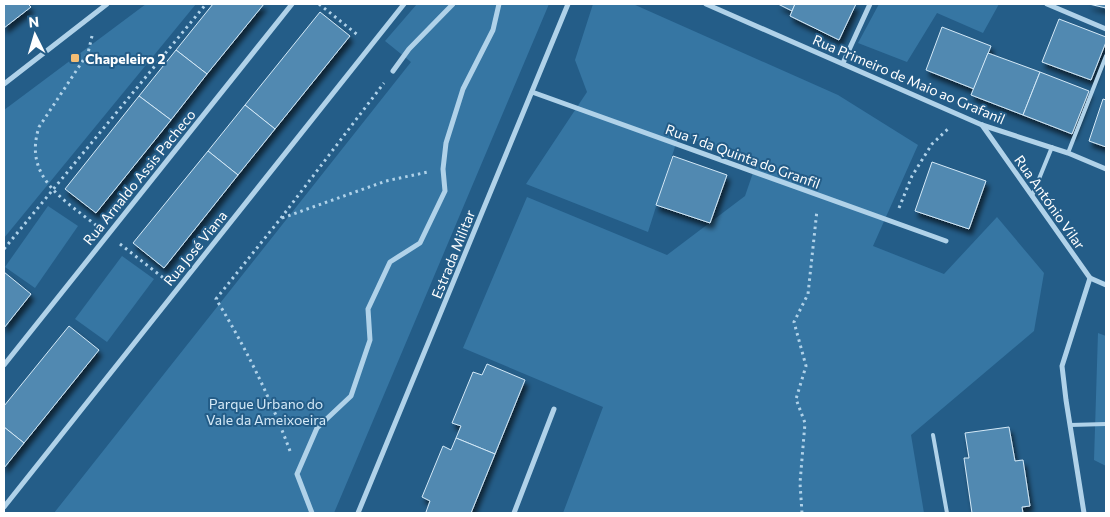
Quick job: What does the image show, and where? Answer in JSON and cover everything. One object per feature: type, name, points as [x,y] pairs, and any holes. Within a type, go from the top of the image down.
[{"type":"street","points":[[4,84],[107,4]]},
{"type":"street","name":"Rua Arnaldo Assis Pacheco","points":[[4,365],[292,4]]},
{"type":"street","name":"Rua José Viana","points":[[4,507],[404,4]]},
{"type":"street","points":[[394,71],[410,49],[453,4]]},
{"type":"street","points":[[312,513],[297,474],[317,428],[351,396],[370,340],[368,309],[390,262],[420,243],[444,191],[443,169],[446,143],[463,89],[493,30],[499,4]]},
{"type":"street","name":"Estrada Militar","points":[[358,513],[568,4]]},
{"type":"street","name":"Rua Primeiro de Maio ao Grafanil","points":[[706,4],[982,125],[1068,153],[1106,169]]},
{"type":"street","points":[[843,63],[870,4]]},
{"type":"street","points":[[1047,4],[1106,29]]},
{"type":"street","name":"Rua 1 da Quinta do Granfil","points":[[532,92],[946,241]]},
{"type":"street","name":"Rua António Vilar","points":[[982,125],[1090,278]]},
{"type":"street","points":[[1084,513],[1062,366],[1090,278],[1106,285]]},
{"type":"street","points":[[514,513],[554,409]]},
{"type":"lane","points":[[1068,153],[1106,56]]},
{"type":"lane","points":[[1032,196],[1052,148]]},
{"type":"lane","points":[[1070,425],[1106,424]]},
{"type":"lane","points":[[934,435],[947,513]]},
{"type":"path","points":[[4,249],[206,4]]},
{"type":"path","points":[[319,4],[371,46]]},
{"type":"path","points":[[55,193],[40,172],[36,157],[35,140],[39,127],[88,53],[97,11]]},
{"type":"path","points":[[297,474],[262,381],[216,299],[394,71]]},
{"type":"path","points":[[893,223],[912,176],[932,144],[962,116]]},
{"type":"path","points":[[281,218],[386,181],[443,169]]},
{"type":"path","points":[[802,513],[800,483],[805,424],[796,399],[806,366],[794,322],[808,294],[819,196]]},
{"type":"green space","points":[[146,4],[196,4],[4,238],[4,110]]},
{"type":"green space","name":"Parque Urbano do Vale da Ameixoeira","points":[[417,4],[549,4],[334,513],[54,513],[411,62],[385,41]]},
{"type":"green space","points":[[593,4],[633,4],[838,95],[918,145],[873,246],[944,274],[997,217],[1044,273],[1034,331],[911,435],[924,513],[563,513],[603,407],[463,348],[527,197],[667,255],[745,196],[756,164],[679,134],[648,232],[526,184],[587,92],[575,60]]},
{"type":"green space","points":[[879,4],[999,4],[983,33],[937,13],[907,62],[858,43]]},
{"type":"green space","points":[[48,206],[78,226],[35,288],[5,267]]},
{"type":"green space","points":[[122,256],[154,279],[107,342],[75,319]]},
{"type":"green space","points":[[1098,333],[1106,336],[1106,466],[1094,460]]},
{"type":"building","points":[[4,4],[28,4],[31,7],[4,28]]},
{"type":"building","points":[[213,4],[264,4],[207,74],[176,50]]},
{"type":"building","points":[[778,4],[795,4],[792,11]]},
{"type":"building","points":[[795,4],[856,4],[839,40],[790,16]]},
{"type":"building","points":[[1089,4],[1106,4],[1106,8]]},
{"type":"building","points":[[320,12],[350,36],[275,129],[245,105]]},
{"type":"building","points":[[1059,19],[1106,37],[1106,42],[1091,80],[1042,62]]},
{"type":"building","points":[[942,27],[991,46],[974,89],[926,70]]},
{"type":"building","points":[[176,50],[207,74],[171,120],[139,96]]},
{"type":"building","points":[[988,53],[1040,72],[1023,115],[971,95]]},
{"type":"building","points":[[1040,72],[1089,91],[1072,134],[1023,115]]},
{"type":"building","points":[[139,96],[171,120],[96,213],[65,189]]},
{"type":"building","points":[[1103,99],[1106,100],[1106,147],[1089,141]]},
{"type":"building","points":[[245,105],[275,129],[238,175],[208,151]]},
{"type":"building","points":[[208,151],[238,175],[164,268],[133,243]]},
{"type":"building","points":[[673,156],[727,175],[710,223],[656,205]]},
{"type":"building","points":[[932,162],[986,181],[969,229],[915,211]]},
{"type":"building","points":[[4,272],[31,294],[4,328]]},
{"type":"building","points":[[69,326],[99,350],[24,443],[4,427],[4,406]]},
{"type":"building","points":[[487,364],[525,380],[495,454],[456,438],[461,426],[452,423],[473,372],[482,375]]},
{"type":"building","points":[[4,427],[24,443],[4,468]]},
{"type":"building","points":[[1009,427],[1015,461],[1023,460],[1030,506],[1022,507],[1023,513],[972,513],[964,458],[969,458],[965,433]]},
{"type":"building","points":[[456,438],[495,454],[471,513],[426,512],[430,501],[422,497],[443,446],[451,450]]},
{"type":"place","name":"Chapeleiro 2","points":[[75,58]]}]
